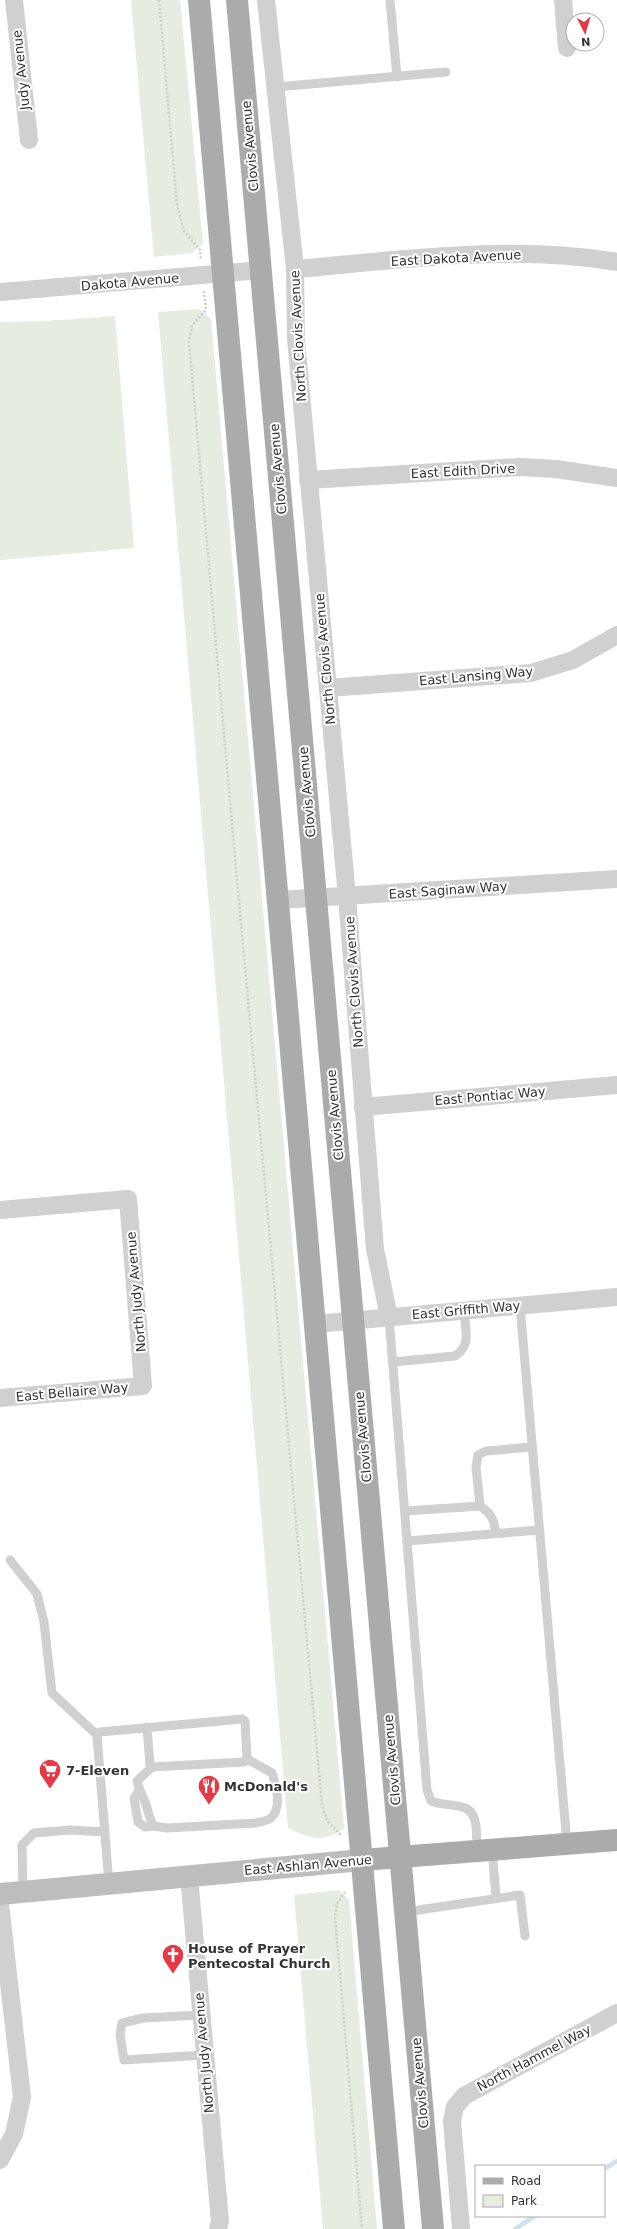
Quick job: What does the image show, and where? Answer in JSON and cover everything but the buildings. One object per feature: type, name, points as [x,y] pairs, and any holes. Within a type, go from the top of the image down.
[{"type":"main road","points":[[199,0],[213,274],[278,900],[315,1324],[353,1861],[394,2229]]},
{"type":"main road","name":"Clovis Avenue","points":[[241,0],[261,270],[433,2229]]},
{"type":"main road","name":"East Ashlan Avenue","points":[[0,1894],[353,1861],[617,1840]]},
{"type":"street","name":"Judy Avenue","points":[[14,0],[29,140]]},
{"type":"street","name":"North Clovis Avenue","points":[[266,0],[295,269],[296,339],[347,897],[363,1107],[376,1249],[389,1318]]},
{"type":"street","points":[[563,0],[565,24]]},
{"type":"street","name":"East Dakota Avenue","points":[[295,269],[490,254],[546,255],[617,262]]},
{"type":"street","name":"Dakota Avenue","points":[[0,292],[261,270]]},
{"type":"street","name":"East Edith Drive","points":[[308,480],[520,467],[556,469],[617,478]]},
{"type":"street","name":"East Lansing Way","points":[[328,688],[531,673],[573,660],[617,635]]},
{"type":"street","name":"East Saginaw Way","points":[[278,900],[316,899],[617,879]]},
{"type":"street","name":"East Pontiac Way","points":[[363,1107],[617,1085]]},
{"type":"street","name":"North Judy Avenue","points":[[0,1210],[128,1199],[143,1386]]},
{"type":"street","name":"East Griffith Way","points":[[315,1324],[617,1297]]},
{"type":"street","name":"East Bellaire Way","points":[[0,1398],[143,1386]]},
{"type":"street","name":"North Judy Avenue","points":[[189,1876],[200,2015],[220,2221],[218,2229]]},
{"type":"street","points":[[0,1904],[22,2097],[14,2134],[0,2160]]},
{"type":"street","name":"North Hammel Way","points":[[460,2229],[452,2121],[455,2107],[464,2096],[617,2013]]},
{"type":"lane","points":[[390,0],[397,77]]},
{"type":"lane","points":[[276,87],[446,72]]},
{"type":"lane","points":[[520,1306],[567,1844]]},
{"type":"lane","points":[[393,1362],[455,1356],[463,1350],[466,1342],[464,1311]]},
{"type":"lane","points":[[389,1318],[427,1790],[431,1801],[441,1805],[462,1807],[470,1811],[475,1818],[485,1850],[496,1897]]},
{"type":"lane","points":[[480,1506],[476,1467],[478,1455],[486,1451],[532,1447]]},
{"type":"lane","points":[[404,1511],[480,1506],[491,1513],[495,1521],[496,1533]]},
{"type":"lane","points":[[407,1541],[539,1530]]},
{"type":"lane","points":[[10,1560],[37,1594],[44,1622],[52,1694],[97,1735],[109,1884]]},
{"type":"lane","points":[[97,1735],[100,1732],[242,1719],[245,1721],[247,1759]]},
{"type":"lane","points":[[147,1728],[150,1765],[152,1767]]},
{"type":"lane","points":[[247,1759],[272,1773],[277,1800],[276,1812],[270,1820],[256,1823],[167,1828],[154,1826],[139,1791],[137,1781],[152,1767],[244,1762],[247,1759]]},
{"type":"lane","points":[[23,1892],[22,1845],[34,1833],[70,1830],[105,1832]]},
{"type":"lane","points":[[405,1912],[496,1897],[520,1895],[525,1936]]},
{"type":"lane","points":[[200,2015],[136,2020],[122,2023],[120,2034],[124,2060],[204,2055]]},
{"type":"path","points":[[160,0],[177,205],[184,231],[200,250],[213,274],[206,310],[192,325],[189,342],[322,1805],[330,1827],[340,1835],[353,1861],[346,1893],[337,1904],[336,1929],[362,2229]]},
{"type":"green space","points":[[131,0],[180,0],[203,244],[192,253],[154,257]]},
{"type":"green space","points":[[199,309],[211,319],[344,1828],[337,1833],[323,1838],[310,1837],[288,1828],[158,312]]},
{"type":"green space","points":[[115,316],[134,548],[0,560],[0,322],[46,321]]},
{"type":"green space","points":[[339,1890],[349,1900],[377,2229],[323,2229],[294,1895]]},
{"type":"waterway","points":[[605,2168],[617,2161]]},
{"type":"waterway","points":[[515,2229],[533,2217]]},
{"type":"place","name":"7-Eleven","points":[[50,1790]]},
{"type":"place","name":"McDonald's","points":[[209,1806]]},
{"type":"place","name":"House of Prayer Pentecostal Church","points":[[173,1974]]}]
